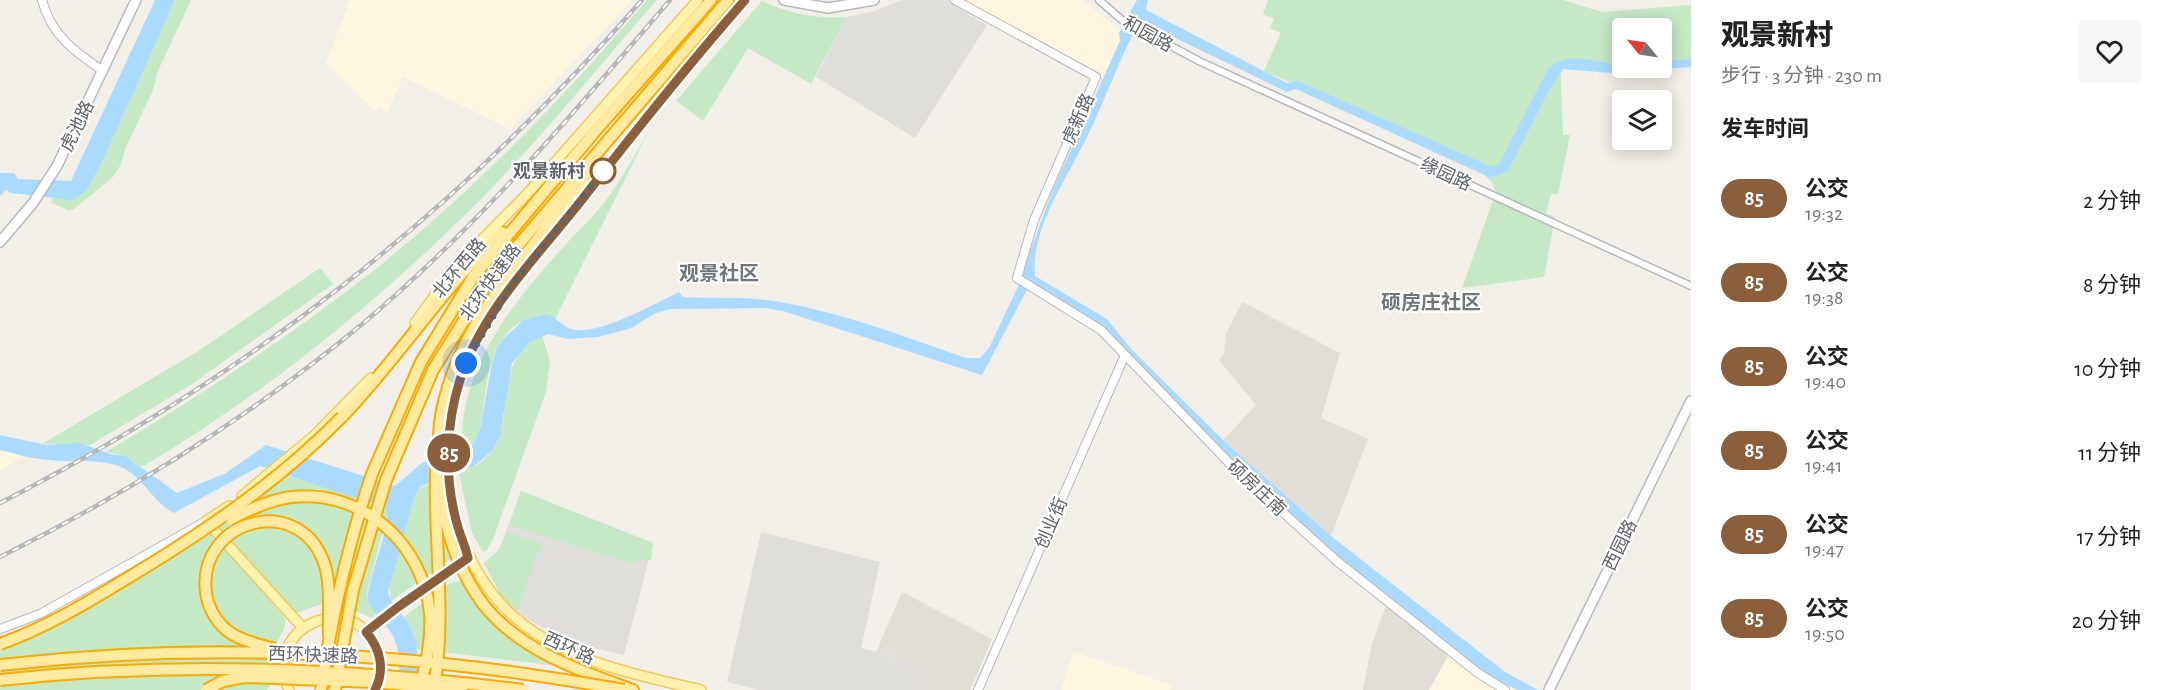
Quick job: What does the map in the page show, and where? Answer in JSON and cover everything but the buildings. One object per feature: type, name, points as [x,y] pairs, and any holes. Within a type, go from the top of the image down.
[{"type":"highway","name":"北环快速路","points":[[321,690],[329,637],[350,543],[372,474],[410,384],[443,324],[473,277],[541,195],[711,0]]},
{"type":"highway","name":"北环快速路","points":[[334,690],[353,590],[386,480],[424,389],[471,305],[519,242],[728,0]]},
{"type":"highway","points":[[433,690],[440,635],[434,490],[440,423],[449,377],[468,337],[504,280],[568,201],[612,137]]},
{"type":"highway","points":[[199,536],[265,488],[342,417],[390,365],[463,269],[541,195]]},
{"type":"highway","points":[[438,442],[441,491],[449,533],[464,573],[487,609],[511,632],[536,649],[569,665],[633,690]]},
{"type":"highway","points":[[0,644],[60,618],[199,536],[263,504],[291,497],[316,497],[339,500],[376,518],[402,542],[424,583],[430,632],[419,690]]},
{"type":"highway","points":[[287,653],[244,640],[230,632],[216,618],[207,600],[205,579],[213,553],[227,536],[246,525],[263,521],[285,523],[302,532],[316,547],[327,574],[329,637]]},
{"type":"highway","name":"西环快速路","points":[[0,665],[120,656],[287,653],[457,664],[624,690]]},
{"type":"highway","name":"西环快速路","points":[[0,680],[109,671],[223,669],[384,676],[523,690]]},
{"type":"highway","points":[[206,690],[223,681],[245,677],[373,682],[462,690]]},
{"type":"main road","name":"虎池路","points":[[0,242],[33,203],[57,166],[136,0]]},
{"type":"main road","name":"北环西路","points":[[206,521],[271,473],[368,381],[399,345],[458,266],[529,192],[698,0]]},
{"type":"main road","points":[[366,632],[468,558],[456,520],[449,484],[449,451],[451,422],[459,381],[474,346],[500,304],[624,142],[745,0]]},
{"type":"main road","points":[[784,0],[828,8],[854,6],[874,0]]},
{"type":"main road","name":"西园路","points":[[1550,690],[1691,401]]},
{"type":"main road","points":[[206,521],[303,628]]},
{"type":"main road","name":"西环路","points":[[468,558],[499,602],[536,634],[585,657],[683,688],[701,690]]},
{"type":"main road","points":[[285,688],[283,673],[285,654],[290,642],[303,628],[322,619],[336,618],[350,621],[366,632],[380,657],[380,673],[376,690]]},
{"type":"street","points":[[42,0],[46,16],[58,35],[76,53],[104,71]]},
{"type":"street","name":"虎新路","points":[[956,0],[1096,76],[1034,220],[1019,279]]},
{"type":"street","name":"和园路","points":[[1099,0],[1122,20],[1138,30],[1201,62]]},
{"type":"street","name":"缘园路","points":[[1201,62],[1691,286]]},
{"type":"street","name":"硕房庄南","points":[[1019,279],[1101,330],[1238,472],[1338,562],[1478,673],[1505,690]]},
{"type":"street","name":"创业街","points":[[978,690],[1125,356]]},
{"type":"street","points":[[0,629],[50,609],[206,521]]},
{"type":"shaded area","points":[[350,0],[632,0],[510,129],[403,77],[387,113],[380,106],[375,111],[326,63]]},
{"type":"shaded area","points":[[902,0],[949,0],[954,6],[987,25],[915,138],[816,77],[847,17],[875,11]]},
{"type":"shaded area","points":[[965,0],[1083,0],[1120,31],[1120,41],[1102,78]]},
{"type":"shaded area","points":[[1242,302],[1340,353],[1321,418],[1368,439],[1331,536],[1223,440],[1256,405],[1219,360],[1224,354],[1226,334]]},
{"type":"shaded area","points":[[0,450],[25,456],[0,470]]},
{"type":"shaded area","points":[[521,491],[653,543],[624,655],[580,645],[559,636],[525,618],[501,595],[484,563],[499,550]]},
{"type":"shaded area","points":[[761,532],[880,562],[861,648],[919,663],[912,690],[760,690],[727,682]]},
{"type":"shaded area","points":[[902,592],[992,639],[970,690],[912,690],[919,663],[876,652]]},
{"type":"shaded area","points":[[1389,598],[1453,647],[1429,690],[1363,690],[1372,643]]},
{"type":"shaded area","points":[[1453,647],[1492,679],[1518,690],[1429,690]]},
{"type":"shaded area","points":[[1074,652],[1172,685],[1170,690],[1061,690]]},
{"type":"green space","points":[[175,0],[191,0],[157,73],[154,88],[114,176],[74,209],[69,211],[51,202],[54,197],[77,196],[93,179]]},
{"type":"green space","points":[[647,0],[657,0],[525,152],[440,239],[360,310],[233,409],[142,467],[122,455],[106,452],[203,392],[266,349],[398,251],[474,184],[546,112]]},
{"type":"green space","points":[[1268,0],[1563,0],[1602,12],[1691,5],[1691,59],[1672,60],[1672,18],[1612,18],[1612,65],[1560,60],[1563,135],[1570,135],[1558,194],[1551,194],[1546,214],[1555,217],[1544,277],[1462,288],[1496,192],[1492,182],[1486,177],[1488,167],[1264,71],[1281,33],[1270,28],[1274,19],[1263,14]]},
{"type":"green space","points":[[762,1],[803,15],[847,17],[811,84],[748,48],[703,121],[676,101]]},
{"type":"green space","points":[[648,133],[555,319],[551,316],[523,321],[510,330],[501,342],[489,371],[479,433],[474,443],[462,451],[463,421],[469,392],[479,364],[493,338],[509,312],[528,288],[604,203]]},
{"type":"green space","points":[[320,268],[333,284],[189,386],[90,445],[42,444],[200,350]]},
{"type":"green space","points":[[542,335],[550,361],[546,392],[493,539],[487,550],[483,552],[472,533],[459,473],[484,460],[495,446],[501,430],[509,378],[515,362],[525,347]]},
{"type":"green space","points":[[285,475],[344,493],[388,511],[367,592],[368,603],[376,614],[372,618],[335,604],[318,605],[295,614],[218,529]]},
{"type":"green space","points":[[437,481],[453,557],[391,601],[389,586],[415,494],[421,487]]},
{"type":"green space","points":[[521,491],[653,543],[651,560],[639,560],[632,564],[509,525]]},
{"type":"green space","points":[[507,532],[541,543],[517,611],[501,595],[484,563],[499,550]]},
{"type":"green space","points":[[212,533],[285,618],[285,627],[272,653],[271,681],[267,690],[0,690],[0,649],[92,606]]},
{"type":"green space","points":[[462,580],[489,614],[566,667],[416,649],[412,630],[404,617],[449,584]]},
{"type":"water","points":[[155,0],[175,0],[100,166],[86,191],[72,200],[11,193],[6,190],[0,196],[0,173],[14,173],[18,179],[71,181]]},
{"type":"water","points":[[1137,0],[1148,0],[1146,10],[1287,83],[1298,81],[1492,167],[1499,164],[1547,71],[1554,64],[1562,60],[1584,59],[1612,65],[1612,73],[1563,69],[1547,94],[1508,171],[1491,178],[1296,89],[1287,92],[1140,21],[1087,137],[1044,223],[1035,259],[1035,276],[1107,319],[1132,350],[1223,440],[1331,536],[1505,672],[1538,690],[1518,690],[1492,679],[1338,558],[1258,486],[1101,326],[1031,282],[982,375],[783,311],[765,308],[670,309],[656,313],[629,329],[598,337],[568,339],[548,334],[530,342],[512,363],[500,436],[491,452],[474,466],[421,486],[415,495],[388,592],[414,636],[418,663],[414,690],[395,690],[399,667],[394,638],[368,601],[371,579],[386,524],[385,508],[260,466],[174,513],[159,502],[134,475],[118,466],[92,461],[44,459],[0,450],[0,435],[47,445],[80,443],[110,454],[125,456],[177,493],[226,473],[266,445],[395,486],[422,463],[462,451],[474,443],[480,429],[492,363],[497,348],[504,338],[524,320],[547,314],[572,329],[587,330],[628,317],[679,292],[683,297],[756,299],[827,312],[966,358],[980,358],[989,348],[1023,276],[1052,192],[1120,41],[1119,33]]},
{"type":"water","points":[[1691,59],[1691,67],[1672,68],[1672,60]]},
{"type":"railway","points":[[0,503],[92,453],[180,400],[265,343],[346,283],[424,219],[499,150],[642,0]]},
{"type":"railway","points":[[0,557],[95,507],[187,451],[276,391],[361,325],[444,250],[484,210],[560,128],[670,0]]},
{"type":"bus line","name":"85","points":[[375,690],[381,668],[380,657],[374,642],[366,632],[468,558],[456,520],[449,484],[449,451],[451,422],[459,381],[474,346],[520,275],[583,198],[624,142],[745,0]]},
{"type":"place","name":"观景新村","points":[[603,171]]},
{"type":"district","name":"观景社区","points":[[719,273]]},
{"type":"district","name":"硕房庄社区","points":[[1431,302]]},
{"type":"route","points":[[466,363],[486,325],[512,285],[603,171]]}]
